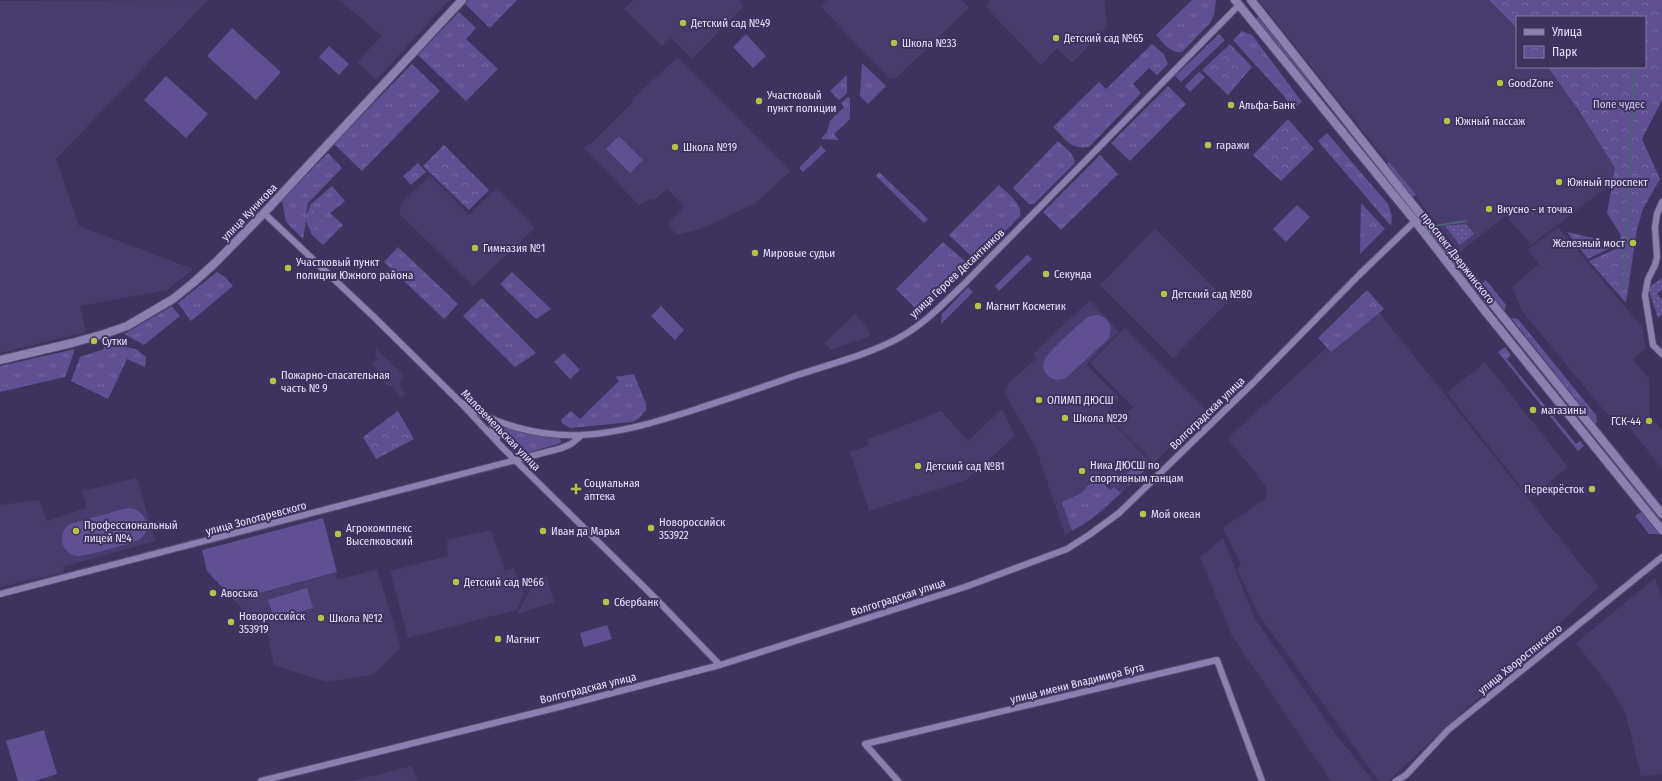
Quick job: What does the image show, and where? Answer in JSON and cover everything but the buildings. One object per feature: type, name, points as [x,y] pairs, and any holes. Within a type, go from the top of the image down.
[{"type":"street","name":"улица Куникова","points":[[0,360],[104,334],[127,326],[172,299],[193,284],[264,213],[462,0]]},
{"type":"street","name":"проспект Дзержинского","points":[[1251,0],[1418,218],[1485,311],[1662,530]]},
{"type":"street","name":"проспект Дзержинского","points":[[1239,2],[1662,514]]},
{"type":"street","name":"улица Героев Десантников","points":[[516,460],[562,448],[571,444],[582,435],[657,422],[868,351],[904,335],[925,320],[962,286],[1239,2]]},
{"type":"street","points":[[1662,202],[1657,214],[1655,227],[1657,257],[1648,279],[1645,295],[1654,345],[1662,354]]},
{"type":"street","name":"Малоземельская улица","points":[[264,213],[370,313],[459,401],[502,447],[656,599],[720,665]]},
{"type":"street","name":"Волгоградская улица","points":[[261,781],[555,708],[720,665],[964,587],[1056,554],[1078,543],[1119,513],[1253,383],[1359,274],[1418,218]]},
{"type":"street","points":[[459,401],[494,420],[521,429],[536,432],[582,435]]},
{"type":"street","points":[[494,420],[492,426],[494,433],[502,447]]},
{"type":"street","name":"улица Золотаревского","points":[[0,594],[516,460]]},
{"type":"street","name":"улица Хворостянского","points":[[1396,781],[1406,775],[1448,730],[1662,557]]},
{"type":"street","name":"улица имени Владимира Бута","points":[[898,781],[865,744],[1217,660],[1262,781]]},
{"type":"shaded area","points":[[208,0],[56,159],[79,226],[193,269],[167,290],[80,306],[86,332],[0,353],[0,1]]},
{"type":"shaded area","points":[[339,0],[449,0],[376,80],[357,62],[382,36]]},
{"type":"shaded area","name":"Детский сад №49","points":[[633,0],[738,0],[744,6],[692,59],[671,38],[662,46],[624,9]]},
{"type":"shaded area","name":"Школа №33","points":[[829,0],[962,0],[969,8],[895,79],[889,78],[821,7]]},
{"type":"shaded area","name":"Детский сад №65","points":[[991,0],[1104,0],[1107,27],[1072,63],[1057,48],[1041,65],[985,6]]},
{"type":"shaded area","points":[[1258,0],[1497,0],[1516,18],[1516,68],[1557,68],[1626,172],[1531,245],[1506,215],[1460,252]]},
{"type":"shaded area","name":"Школа №19","points":[[678,58],[790,171],[756,203],[703,228],[677,235],[667,224],[684,207],[667,189],[655,199],[651,199],[639,205],[584,148],[590,145],[633,102],[632,100],[674,60]]},
{"type":"shaded area","name":"Гимназия №1","points":[[430,175],[469,215],[497,188],[535,228],[473,286],[400,214],[400,205]]},
{"type":"shaded area","points":[[1558,227],[1642,327],[1646,348],[1633,359],[1649,379],[1650,416],[1662,431],[1662,469],[1624,420],[1608,415],[1522,311],[1512,287],[1539,264],[1528,250]]},
{"type":"shaded area","name":"Детский сад №80","points":[[1155,229],[1228,302],[1173,358],[1100,285]]},
{"type":"shaded area","name":"Школа №29","points":[[1090,300],[1119,332],[1086,364],[1119,398],[1107,412],[1114,424],[1152,464],[1103,511],[1065,535],[1036,448],[1004,392],[1009,383],[1037,358],[1033,354]]},
{"type":"shaded area","points":[[1373,305],[1599,587],[1388,781],[1379,781],[1258,614],[1237,569],[1241,564],[1223,528],[1266,498],[1267,488],[1228,438]]},
{"type":"shaded area","points":[[855,314],[867,327],[870,336],[831,350],[825,343]]},
{"type":"shaded area","points":[[1125,328],[1207,410],[1154,463],[1116,425],[1133,407],[1090,363]]},
{"type":"shaded area","points":[[376,349],[404,376],[399,384],[405,394],[401,397],[392,386],[387,386],[372,363],[378,359],[375,355]]},
{"type":"shaded area","points":[[1485,362],[1568,467],[1530,498],[1447,393]]},
{"type":"shaded area","name":"Детский сад №81","points":[[1002,409],[1015,436],[966,480],[869,511],[850,452],[869,445],[867,440],[941,411],[968,441]]},
{"type":"shaded area","name":"Профессиональный лицей №4","points":[[137,478],[155,541],[63,567],[64,572],[0,587],[0,505],[39,500],[47,521],[87,508],[82,491]]},
{"type":"shaded area","name":"Детский сад №66","points":[[491,530],[505,571],[514,568],[524,594],[516,610],[408,638],[390,571],[448,556],[447,540]]},
{"type":"shaded area","points":[[1223,538],[1255,619],[1334,732],[1373,781],[1331,781],[1232,636],[1200,557]]},
{"type":"shaded area","name":"Школа №12","points":[[377,569],[401,648],[372,675],[326,682],[274,665],[269,644],[269,637],[234,600],[335,573],[337,580]]},
{"type":"shaded area","points":[[546,575],[554,602],[517,614],[530,590],[527,580]]},
{"type":"shaded area","points":[[1655,578],[1662,597],[1662,774],[1641,776],[1626,715],[1614,693],[1576,643]]},
{"type":"shaded area","points":[[412,766],[417,781],[353,781]]},
{"type":"green space","points":[[468,0],[517,0],[490,28],[465,4]]},
{"type":"green space","points":[[1192,0],[1216,0],[1214,15],[1210,23],[1182,52],[1171,50],[1156,35]]},
{"type":"green space","name":"Поле чудес","points":[[1489,0],[1662,0],[1662,100],[1642,139],[1660,179],[1643,209],[1637,229],[1626,303],[1589,261],[1618,248],[1621,235],[1607,213],[1615,168],[1580,112],[1549,68],[1646,68],[1646,16],[1516,16],[1516,27]]},
{"type":"green space","points":[[459,12],[476,28],[466,39],[498,69],[466,101],[418,55]]},
{"type":"green space","points":[[1259,16],[1313,83],[1309,86],[1256,19]]},
{"type":"green space","points":[[232,28],[281,72],[256,100],[207,56]]},
{"type":"green space","points":[[1242,31],[1252,35],[1302,102],[1293,108],[1233,40]]},
{"type":"green space","points":[[746,34],[766,56],[753,68],[733,47]]},
{"type":"green space","points":[[1219,34],[1225,40],[1181,82],[1175,76]]},
{"type":"green space","points":[[1152,44],[1164,54],[1168,64],[1157,75],[1149,68],[1133,84],[1141,93],[1089,147],[1077,147],[1069,143],[1053,127],[1099,82],[1106,89]]},
{"type":"green space","points":[[1230,44],[1252,67],[1228,95],[1202,70]]},
{"type":"green space","points":[[329,46],[349,64],[339,75],[319,57]]},
{"type":"green space","points":[[862,63],[886,86],[868,104],[860,96]]},
{"type":"green space","points":[[412,64],[440,91],[362,171],[334,144]]},
{"type":"green space","points":[[1199,72],[1205,77],[1190,92],[1185,86]]},
{"type":"green space","points":[[847,75],[847,93],[839,100],[830,91]]},
{"type":"green space","points":[[166,76],[208,114],[186,138],[144,100]]},
{"type":"green space","points":[[1168,86],[1186,104],[1130,161],[1111,143]]},
{"type":"green space","points":[[848,97],[850,98],[850,119],[834,134],[839,140],[821,139],[827,132],[830,121],[844,107],[841,103]]},
{"type":"green space","points":[[1288,119],[1314,149],[1281,181],[1253,155]]},
{"type":"green space","points":[[1327,133],[1388,204],[1392,216],[1391,226],[1318,141]]},
{"type":"green space","points":[[619,136],[643,160],[630,173],[606,149]]},
{"type":"green space","points":[[1058,141],[1071,153],[1075,161],[1074,164],[1034,204],[1029,204],[1013,188]]},
{"type":"green space","points":[[444,145],[489,190],[469,210],[423,166]]},
{"type":"green space","points":[[821,146],[826,151],[803,172],[799,168]]},
{"type":"green space","points":[[328,153],[342,168],[308,203],[306,216],[311,204],[332,186],[345,201],[330,213],[343,225],[323,245],[312,235],[306,221],[303,239],[286,222],[282,200]]},
{"type":"green space","points":[[1100,155],[1118,174],[1061,230],[1043,212]]},
{"type":"green space","points":[[1389,162],[1416,195],[1412,197],[1386,165]]},
{"type":"green space","points":[[418,163],[426,172],[411,185],[403,176]]},
{"type":"green space","points":[[879,172],[928,219],[924,223],[876,176]]},
{"type":"green space","points":[[999,185],[1017,203],[1020,216],[979,259],[973,258],[949,235]]},
{"type":"green space","points":[[1361,203],[1385,229],[1360,254]]},
{"type":"green space","points":[[1297,205],[1310,217],[1286,242],[1273,229]]},
{"type":"green space","points":[[311,209],[325,223],[316,232],[310,221]]},
{"type":"green space","points":[[1466,224],[1474,234],[1460,245],[1445,226]]},
{"type":"green space","points":[[1567,232],[1618,244],[1588,259]]},
{"type":"green space","points":[[943,242],[965,261],[965,271],[920,313],[896,289]]},
{"type":"green space","points":[[398,247],[458,304],[444,319],[384,262]]},
{"type":"green space","points":[[1027,255],[1032,259],[999,291],[995,286]]},
{"type":"green space","points":[[217,272],[225,277],[233,286],[191,321],[178,303]]},
{"type":"green space","points":[[512,272],[551,309],[536,319],[500,284]]},
{"type":"green space","points":[[1662,278],[1662,290],[1657,294],[1662,300],[1662,315],[1658,318],[1648,288]]},
{"type":"green space","points":[[1486,280],[1506,305],[1504,311],[1482,283]]},
{"type":"green space","points":[[968,287],[973,292],[941,324],[942,314]]},
{"type":"green space","points":[[1367,290],[1384,309],[1331,352],[1318,338]]},
{"type":"green space","points":[[482,298],[536,353],[515,367],[463,316]]},
{"type":"green space","points":[[172,306],[180,316],[144,345],[124,334]]},
{"type":"green space","points":[[661,306],[684,330],[675,340],[651,316]]},
{"type":"green space","points":[[1097,315],[1105,318],[1109,324],[1110,335],[1108,339],[1066,378],[1056,380],[1048,376],[1045,373],[1043,364],[1047,355],[1084,320],[1088,317]]},
{"type":"green space","points":[[1511,318],[1518,319],[1596,415],[1597,422],[1595,423]]},
{"type":"green space","points":[[103,343],[136,349],[146,357],[145,367],[127,359],[108,399],[71,381],[80,357],[104,349]]},
{"type":"green space","points":[[1505,347],[1511,355],[1507,359],[1576,444],[1580,441],[1584,446],[1578,451],[1498,352]]},
{"type":"green space","points":[[75,349],[65,377],[0,392],[0,366]]},
{"type":"green space","points":[[564,353],[580,370],[570,379],[554,362]]},
{"type":"green space","points":[[634,374],[646,404],[646,410],[638,419],[632,422],[570,428],[563,424],[561,420],[571,411],[580,419],[619,381],[615,377]]},
{"type":"green space","points":[[398,411],[414,439],[376,459],[363,437]]},
{"type":"green space","points":[[503,425],[526,433],[560,438],[561,443],[524,454],[504,437],[501,431]]},
{"type":"green space","points":[[1143,458],[1150,465],[1129,485],[1123,478]]},
{"type":"green space","points":[[1097,477],[1110,490],[1114,487],[1121,493],[1090,520],[1072,531],[1062,502],[1080,494]]},
{"type":"green space","points":[[127,508],[138,511],[145,519],[147,529],[140,539],[81,556],[71,554],[66,550],[62,539],[65,528],[70,524]]},
{"type":"green space","points":[[1641,512],[1659,534],[1649,534],[1635,516]]},
{"type":"green space","points":[[323,518],[337,572],[234,600],[207,571],[202,550]]},
{"type":"green space","points":[[307,588],[313,608],[274,619],[268,600]]},
{"type":"green space","points":[[607,625],[612,639],[584,647],[580,633]]},
{"type":"green space","points":[[44,730],[57,774],[35,781],[18,781],[6,741]]},
{"type":"waterway","points":[[1624,289],[1634,76],[1632,68]]},
{"type":"waterway","points":[[1434,226],[1466,221]]},
{"type":"place","name":"Детский сад №49","points":[[683,23]]},
{"type":"place","name":"Детский сад №65","points":[[1056,38]]},
{"type":"place","name":"Школа №33","points":[[894,43]]},
{"type":"place","name":"GoodZone","points":[[1500,83]]},
{"type":"place","name":"Участковый пункт полиции","points":[[759,101]]},
{"type":"place","name":"Альфа-Банк","points":[[1231,105]]},
{"type":"place","name":"Южный пассаж","points":[[1447,121]]},
{"type":"place","name":"гаражи","points":[[1208,145]]},
{"type":"place","name":"Школа №19","points":[[675,147]]},
{"type":"place","name":"Южный проспект","points":[[1559,182]]},
{"type":"place","name":"Вкусно - и точка","points":[[1489,209]]},
{"type":"place","name":"Железный мост","points":[[1633,243]]},
{"type":"place","name":"Гимназия №1","points":[[475,248]]},
{"type":"place","name":"Мировые судьи","points":[[755,253]]},
{"type":"place","name":"Участковый пункт полиции Южного района","points":[[288,268]]},
{"type":"place","name":"Секунда","points":[[1046,274]]},
{"type":"place","name":"Детский сад №80","points":[[1164,294]]},
{"type":"place","name":"Магнит Косметик","points":[[978,306]]},
{"type":"place","name":"Сутки","points":[[94,341]]},
{"type":"place","name":"Пожарно-спасательная часть № 9","points":[[273,381]]},
{"type":"place","name":"ОЛИМП ДЮСШ","points":[[1039,400]]},
{"type":"place","name":"магазины","points":[[1533,410]]},
{"type":"place","name":"Школа №29","points":[[1065,418]]},
{"type":"place","name":"ГСК-44","points":[[1649,421]]},
{"type":"place","name":"Детский сад №81","points":[[918,466]]},
{"type":"place","name":"Ника ДЮСШ по спортивным танцам","points":[[1082,471]]},
{"type":"place","name":"Социальная аптека","points":[[576,489]]},
{"type":"place","name":"Перекрёсток","points":[[1592,489]]},
{"type":"place","name":"Мой океан","points":[[1143,514]]},
{"type":"place","name":"Новороссийск 353922","points":[[651,528]]},
{"type":"place","name":"Профессиональный лицей №4","points":[[76,531]]},
{"type":"place","name":"Иван да Марья","points":[[543,531]]},
{"type":"place","name":"Агрокомплекс Выселковский","points":[[338,534]]},
{"type":"place","name":"Детский сад №66","points":[[456,582]]},
{"type":"place","name":"Авоська","points":[[213,593]]},
{"type":"place","name":"Сбербанк","points":[[606,602]]},
{"type":"place","name":"Школа №12","points":[[321,618]]},
{"type":"place","name":"Новороссийск 353919","points":[[231,622]]},
{"type":"place","name":"Магнит","points":[[498,639]]}]
